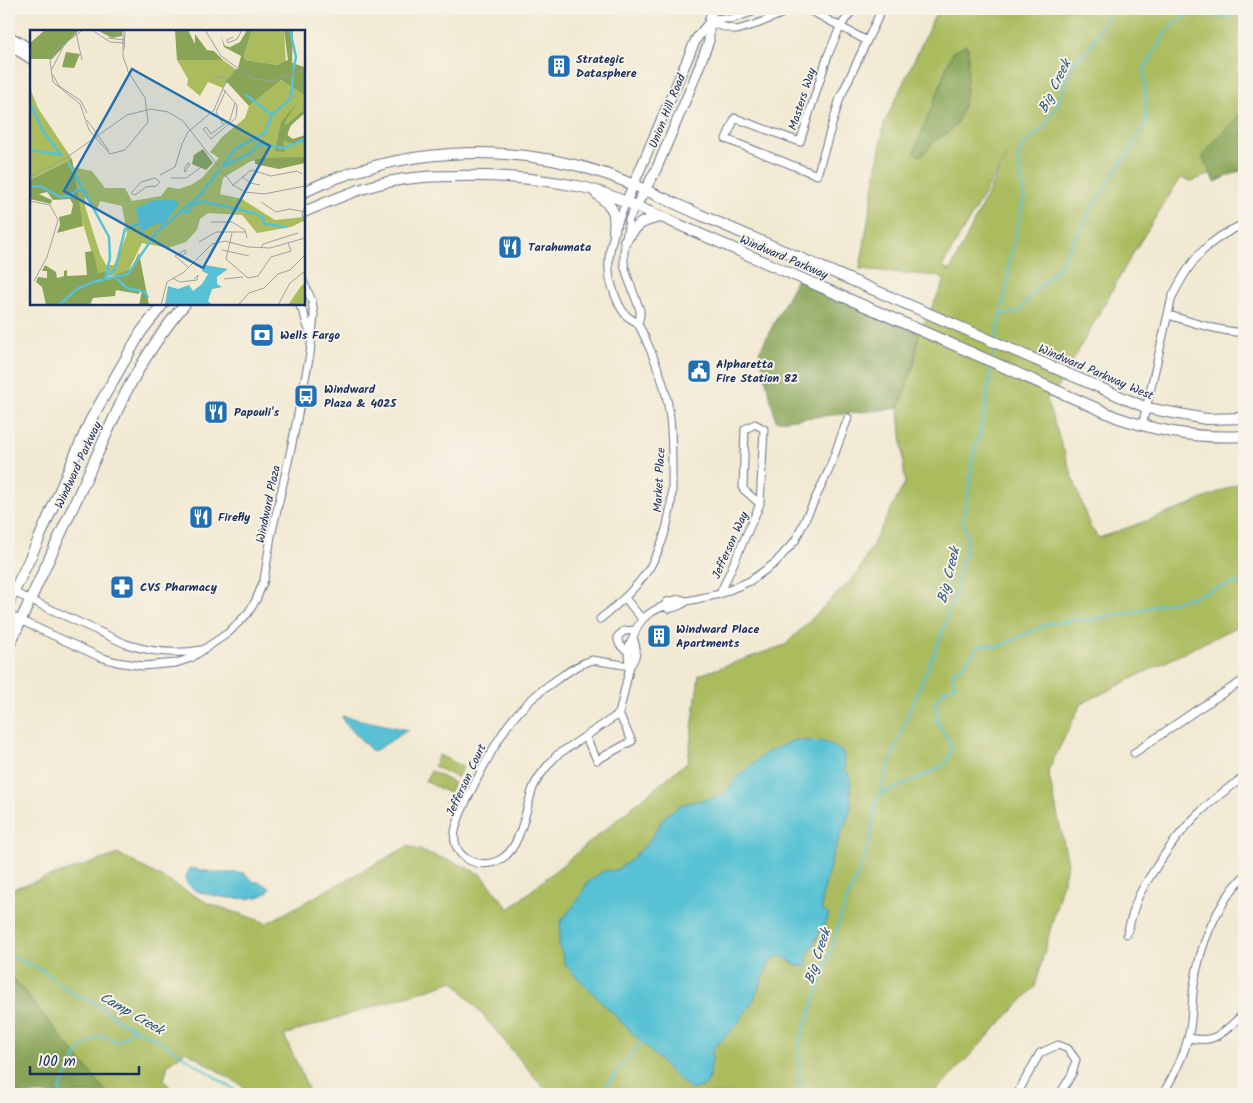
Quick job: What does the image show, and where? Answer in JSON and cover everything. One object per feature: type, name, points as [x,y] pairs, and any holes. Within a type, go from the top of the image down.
[{"type":"main road","name":"Windward Parkway","points":[[305,192],[335,178],[413,158],[462,153],[499,153],[549,159],[575,165],[634,185],[972,332]]},
{"type":"main road","name":"Windward Parkway","points":[[305,212],[368,187],[410,178],[480,175],[511,176],[584,187],[636,206],[1116,417],[1142,426],[1169,432],[1198,436],[1244,436]]},
{"type":"main road","points":[[594,190],[613,210],[615,217],[614,230]]},
{"type":"main road","points":[[625,241],[640,223],[661,217]]},
{"type":"main road","name":"Windward Parkway","points":[[10,595],[38,541],[90,421],[141,332],[162,305]]},
{"type":"main road","name":"Windward Parkway","points":[[9,646],[129,386],[156,340],[184,305]]},
{"type":"main road","name":"Windward Parkway West","points":[[972,332],[1147,408],[1206,419],[1244,418]]},
{"type":"street","points":[[710,16],[732,19],[759,9]]},
{"type":"street","points":[[710,16],[737,30],[793,9]]},
{"type":"street","points":[[804,9],[867,41],[882,9]]},
{"type":"street","name":"Masters Way","points":[[853,9],[840,27],[828,55],[800,142],[735,118],[726,138],[817,175],[840,98],[867,41]]},
{"type":"street","name":"Union Hill Road","points":[[626,202],[696,39],[710,16]]},
{"type":"street","name":"Union Hill Road","points":[[636,206],[656,170],[693,83],[708,41],[710,16]]},
{"type":"street","points":[[732,19],[737,30]]},
{"type":"street","points":[[9,36],[30,48]]},
{"type":"street","points":[[9,45],[30,58]]},
{"type":"street","points":[[678,79],[693,83]]},
{"type":"street","name":"Market Place","points":[[600,620],[625,598],[649,568],[667,527],[671,508],[672,433],[669,403],[661,375],[638,323],[628,318],[623,312],[610,278],[608,260],[614,230],[626,202]]},
{"type":"street","name":"Market Place","points":[[636,206],[629,219],[625,241],[624,264],[640,310],[638,323]]},
{"type":"street","points":[[1142,426],[1172,297],[1186,271],[1199,254],[1215,240],[1244,224]]},
{"type":"street","name":"Windward Plaza","points":[[9,615],[100,657],[135,665],[153,666],[176,663],[191,658],[228,633],[248,613],[256,600],[264,580],[271,536],[312,340],[314,315],[312,301],[305,285]]},
{"type":"street","name":"Windward Plaza","points":[[299,305],[312,340]]},
{"type":"street","points":[[1169,315],[1228,332],[1244,333]]},
{"type":"street","points":[[632,651],[629,645],[642,619],[654,610],[664,606],[667,602],[682,606],[687,601],[720,594],[750,580],[775,563],[795,541],[828,472],[848,418]]},
{"type":"street","name":"Jefferson Way","points":[[720,594],[760,504],[764,429],[755,424],[745,429],[742,490],[760,504]]},
{"type":"street","name":"Windward Plaza","points":[[10,595],[30,600],[126,644],[144,650],[171,653],[204,649]]},
{"type":"street","points":[[625,598],[642,619]]},
{"type":"street","points":[[632,651],[618,643],[618,636],[624,631],[634,634]]},
{"type":"street","points":[[585,736],[597,760],[632,741],[619,714],[630,666],[628,656],[632,651]]},
{"type":"street","name":"Jefferson Court","points":[[619,714],[557,755],[538,778],[533,788],[518,837],[504,857],[496,862],[485,865],[476,864],[459,852],[455,832],[463,806],[501,735],[520,709],[536,694],[583,663],[592,660],[630,666]]},
{"type":"street","points":[[1134,753],[1244,680]]},
{"type":"street","points":[[1126,934],[1137,901],[1170,846],[1206,806],[1244,777]]},
{"type":"street","points":[[1163,1094],[1179,1064],[1188,1038],[1198,964],[1206,937],[1217,913],[1244,876]]},
{"type":"street","points":[[1188,1038],[1213,1038],[1244,1014]]},
{"type":"street","points":[[1017,1094],[1040,1053],[1058,1045],[1068,1048],[1076,1060],[1072,1074],[1060,1094]]},
{"type":"green space","points":[[938,9],[1244,9],[1244,162],[1192,181],[1180,178],[1132,255],[1054,394],[1046,399],[1090,527],[1099,538],[1182,508],[1244,481],[1244,623],[1081,704],[1048,771],[1068,863],[1035,987],[935,1092],[930,1094],[549,1094],[454,981],[284,1035],[308,1088],[306,1094],[255,1094],[186,1051],[168,1064],[164,1080],[175,1094],[108,1094],[9,973],[9,890],[119,854],[208,903],[267,923],[408,846],[461,865],[482,875],[509,909],[688,761],[699,675],[785,645],[857,574],[905,483],[899,408],[914,365],[919,333],[945,280],[937,276],[860,269],[884,124]],"holes":[[[1006,156],[950,271],[942,267]]]},
{"type":"green space","points":[[965,45],[968,47],[967,79],[961,114],[957,123],[949,132],[918,156],[914,152],[947,65],[954,51]]},
{"type":"green space","points":[[1244,110],[1244,169],[1215,182],[1202,156]]},
{"type":"green space","points":[[798,277],[919,333],[914,365],[899,408],[776,421],[759,352]]},
{"type":"green space","points":[[439,755],[463,767],[457,778],[434,766]]},
{"type":"green space","points":[[431,771],[454,783],[449,793],[425,781]]},
{"type":"green space","points":[[9,973],[108,1094],[9,1094]]},
{"type":"water","points":[[342,716],[408,730],[373,752],[344,722]]},
{"type":"water","points":[[794,740],[825,742],[843,752],[845,770],[850,776],[851,809],[832,857],[822,898],[822,910],[829,915],[806,959],[809,967],[796,965],[778,956],[770,962],[753,1001],[736,1026],[713,1049],[710,1075],[706,1086],[691,1090],[566,966],[559,944],[561,921],[579,899],[587,883],[603,871],[617,870],[628,862],[648,843],[665,816],[682,804],[722,796],[739,775],[766,753]]},
{"type":"water","points":[[190,868],[217,873],[244,873],[254,882],[260,882],[270,888],[266,894],[247,898],[223,897],[202,893],[190,887],[185,879]]},
{"type":"waterway","name":"Big Creek","points":[[996,340],[1008,279],[1009,263],[1024,199],[1018,157],[1026,142],[1044,127],[1057,105],[1073,64],[1089,48],[1106,19],[1106,9]]},
{"type":"waterway","points":[[1000,315],[1019,312],[1032,294],[1055,272],[1091,209],[1130,150],[1146,121],[1144,70],[1167,30],[1186,16],[1229,17],[1244,10]]},
{"type":"waterway","name":"Big Creek","points":[[993,357],[995,347]]},
{"type":"waterway","name":"Big Creek","points":[[799,1094],[800,1041],[828,962],[845,904],[870,841],[875,807],[888,768],[956,595],[957,578],[964,557],[967,539],[963,519],[972,461],[985,411],[991,367]]},
{"type":"waterway","points":[[879,795],[945,765],[952,748],[938,723],[935,705],[943,691],[955,686],[953,671],[964,665],[980,645],[985,644],[997,647],[1046,624],[1062,623],[1074,619],[1100,619],[1111,614],[1132,613],[1163,603],[1190,598],[1216,588],[1244,581]]},
{"type":"waterway","name":"Camp Creek","points":[[9,956],[42,970],[72,993],[97,1004],[119,1021],[160,1041],[241,1094]]},
{"type":"waterway","points":[[61,1094],[59,1090],[81,1048],[96,1038],[104,1036],[119,1042],[133,1029]]},
{"type":"waterway","points":[[599,1094],[641,1042]]},
{"type":"place","name":"Strategic Datasphere","points":[[559,66]]},
{"type":"place","name":"Tarahumata","points":[[510,247]]},
{"type":"place","name":"Wells Fargo","points":[[262,335]]},
{"type":"place","name":"Alpharetta Fire Station 82","points":[[699,371]]},
{"type":"place","name":"Windward Plaza & 4025","points":[[306,396]]},
{"type":"place","name":"Papouli's","points":[[216,412]]},
{"type":"place","name":"Firefly","points":[[201,517]]},
{"type":"place","name":"CVS Pharmacy","points":[[122,587]]},
{"type":"place","name":"Windward Place Apartments","points":[[659,636]]}]
